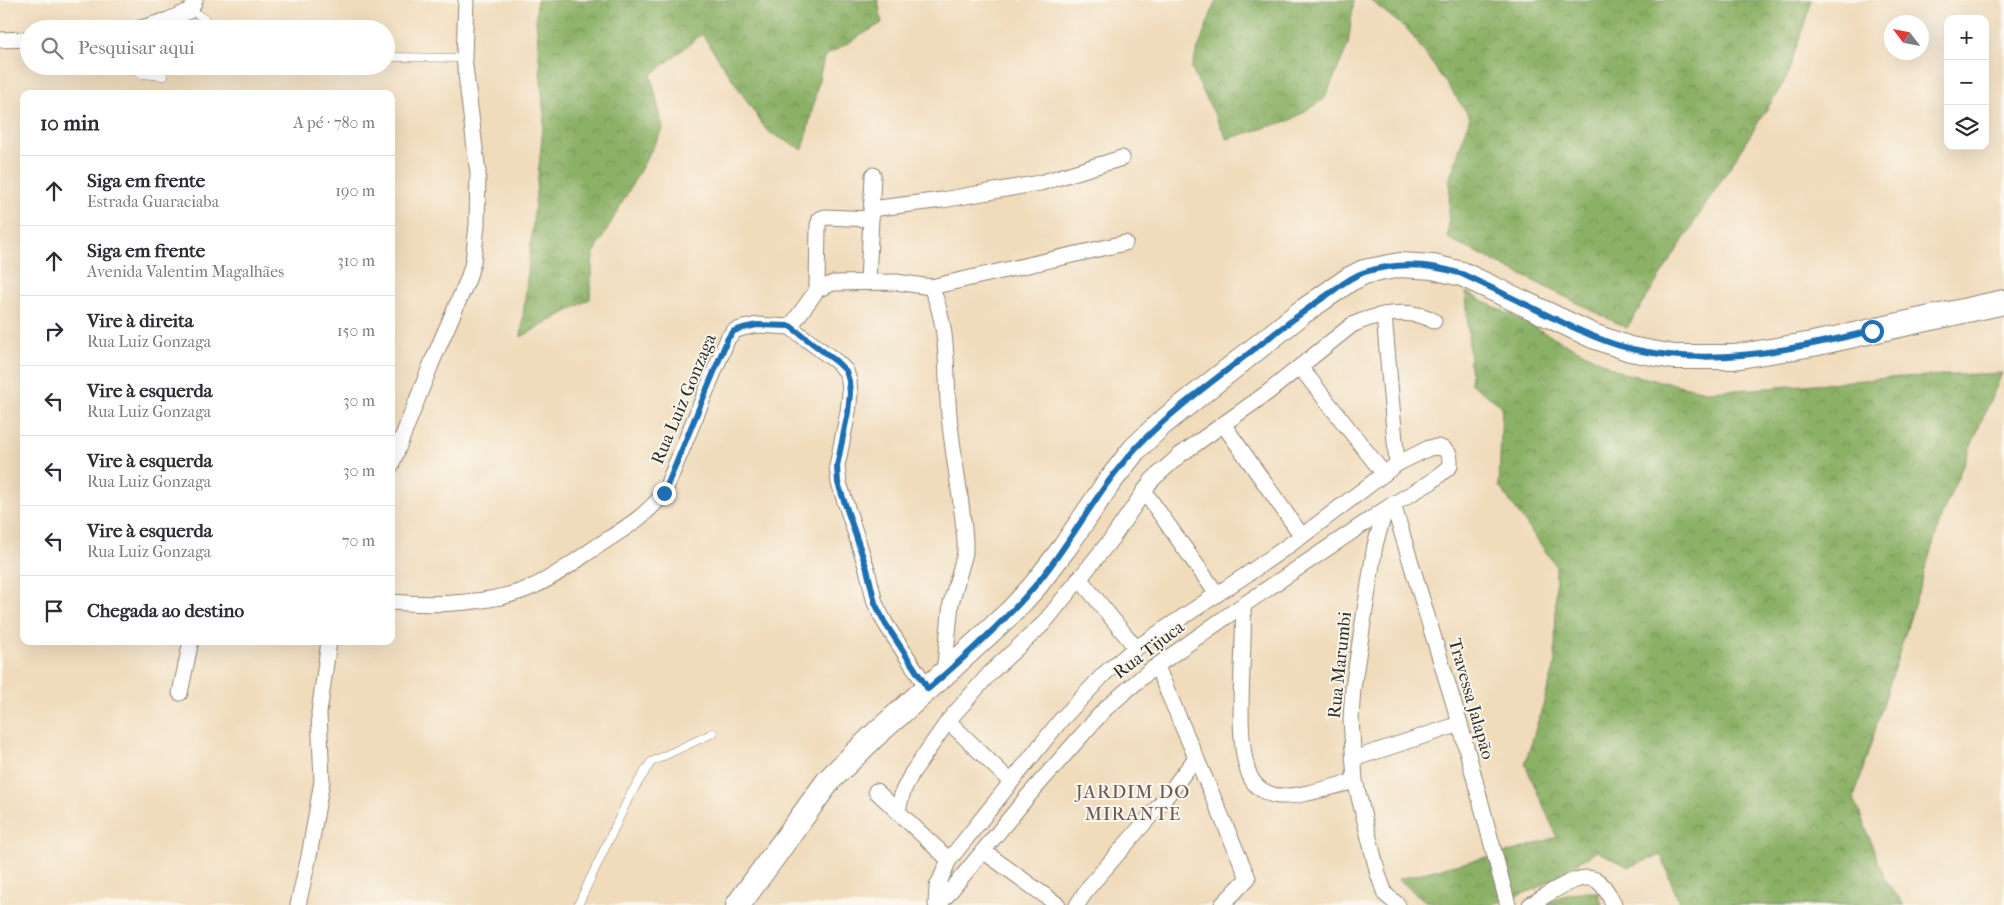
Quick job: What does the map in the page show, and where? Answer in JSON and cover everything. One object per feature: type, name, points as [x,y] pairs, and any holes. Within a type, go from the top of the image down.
[{"type":"main road","points":[[738,905],[829,780],[875,735],[1013,610],[1035,586],[1134,450],[1161,424],[1301,313],[1350,279],[1364,272],[1400,265],[1448,269],[1593,336],[1630,349],[1674,357],[1734,357],[1793,347],[2004,302]]},
{"type":"street","points":[[395,456],[432,362],[468,279],[473,262],[478,225],[478,173],[464,58],[466,0]]},
{"type":"street","points":[[168,20],[193,5]]},
{"type":"street","points":[[0,40],[20,39]]},
{"type":"street","points":[[817,290],[818,225],[820,219],[825,217],[871,214],[1040,183],[1122,158]]},
{"type":"street","points":[[868,281],[872,175]]},
{"type":"street","points":[[936,681],[885,623],[875,603],[867,569],[838,483],[837,466],[850,394],[846,371],[790,326],[817,290],[833,283],[896,282],[931,287],[1125,243]]},
{"type":"street","points":[[931,287],[940,306],[944,325],[949,415],[966,541],[965,553],[951,603],[947,633],[936,681]]},
{"type":"street","points":[[898,810],[903,791],[912,773],[948,721],[991,672],[1043,624],[1113,537],[1144,491],[1165,468],[1300,367],[1352,325],[1366,318],[1414,313],[1425,315],[1434,321]]},
{"type":"street","points":[[938,905],[937,887],[949,860],[971,834],[1010,781],[1079,699],[1105,673],[1136,648],[1302,536],[1396,464],[1384,315]]},
{"type":"street","name":"Rua Luiz Gonzaga","points":[[395,602],[470,601],[519,593],[536,585],[651,510],[664,493],[728,338],[734,331],[757,325],[790,326]]},
{"type":"street","points":[[1300,367],[1384,474]]},
{"type":"street","points":[[1223,424],[1302,536]]},
{"type":"street","name":"Rua Tijuca","points":[[938,905],[1028,796],[1105,709],[1157,667],[1243,606],[1431,482],[1450,466],[1450,460],[1444,449],[1430,448],[1396,464]]},
{"type":"street","points":[[1144,491],[1217,594]]},
{"type":"street","name":"Travessa Jalapão","points":[[1389,508],[1460,724],[1508,905]]},
{"type":"street","name":"Rua Marumbi","points":[[1389,508],[1375,545],[1353,688],[1351,719],[1355,781],[1378,874],[1385,894],[1398,905]]},
{"type":"street","points":[[1079,578],[1136,648]]},
{"type":"street","points":[[1243,606],[1245,630],[1242,739],[1252,780],[1261,790],[1273,795],[1291,796],[1355,781]]},
{"type":"street","points":[[180,693],[190,645]]},
{"type":"street","points":[[298,905],[322,781],[320,712],[328,645]]},
{"type":"street","points":[[1157,667],[1195,759],[1248,878],[1222,905]]},
{"type":"street","points":[[948,721],[1010,781]]},
{"type":"street","points":[[1353,759],[1460,724]]},
{"type":"street","points":[[1077,905],[1088,888],[1159,806],[1195,759]]},
{"type":"street","points":[[876,791],[949,860]]},
{"type":"street","points":[[983,851],[1058,905]]},
{"type":"street","points":[[1530,905],[1580,877],[1597,880],[1603,886],[1614,905]]},
{"type":"lane","points":[[193,5],[210,20]]},
{"type":"lane","points":[[395,57],[464,58]]},
{"type":"lane","points":[[153,75],[163,76]]},
{"type":"lane","points":[[578,905],[630,795],[651,762],[713,733]]},
{"type":"green space","points":[[537,0],[878,0],[882,23],[824,57],[803,150],[767,131],[702,34],[651,75],[663,129],[593,255],[590,299],[521,337],[544,118],[536,19]]},
{"type":"green space","points":[[1216,0],[1354,0],[1348,45],[1325,98],[1291,120],[1227,139],[1191,68]]},
{"type":"green space","points":[[1370,0],[1812,0],[1786,79],[1627,328],[1448,238],[1450,178],[1470,117],[1409,31]]},
{"type":"green space","points":[[1466,292],[1623,373],[1706,391],[1900,377],[2002,373],[1943,512],[1854,798],[1886,881],[1904,905],[1680,905],[1661,855],[1629,867],[1597,851],[1536,889],[1491,905],[1446,905],[1425,901],[1398,879],[1520,849],[1557,837],[1525,764],[1555,665],[1556,566],[1499,486],[1502,406],[1471,384]]},
{"type":"green space","points":[[1578,892],[1598,892],[1602,905],[1545,905],[1556,898]]},
{"type":"district","name":"JARDIM DO MIRANTE","points":[[1133,803]]},
{"type":"route","points":[[664,493],[728,338],[734,331],[757,325],[790,326],[846,371],[850,394],[837,466],[838,483],[867,569],[875,603],[885,623],[928,689],[1013,610],[1035,586],[1134,450],[1161,424],[1301,313],[1350,279],[1364,272],[1400,265],[1448,269],[1593,336],[1630,349],[1674,357],[1734,357],[1812,344],[1872,331]]}]
